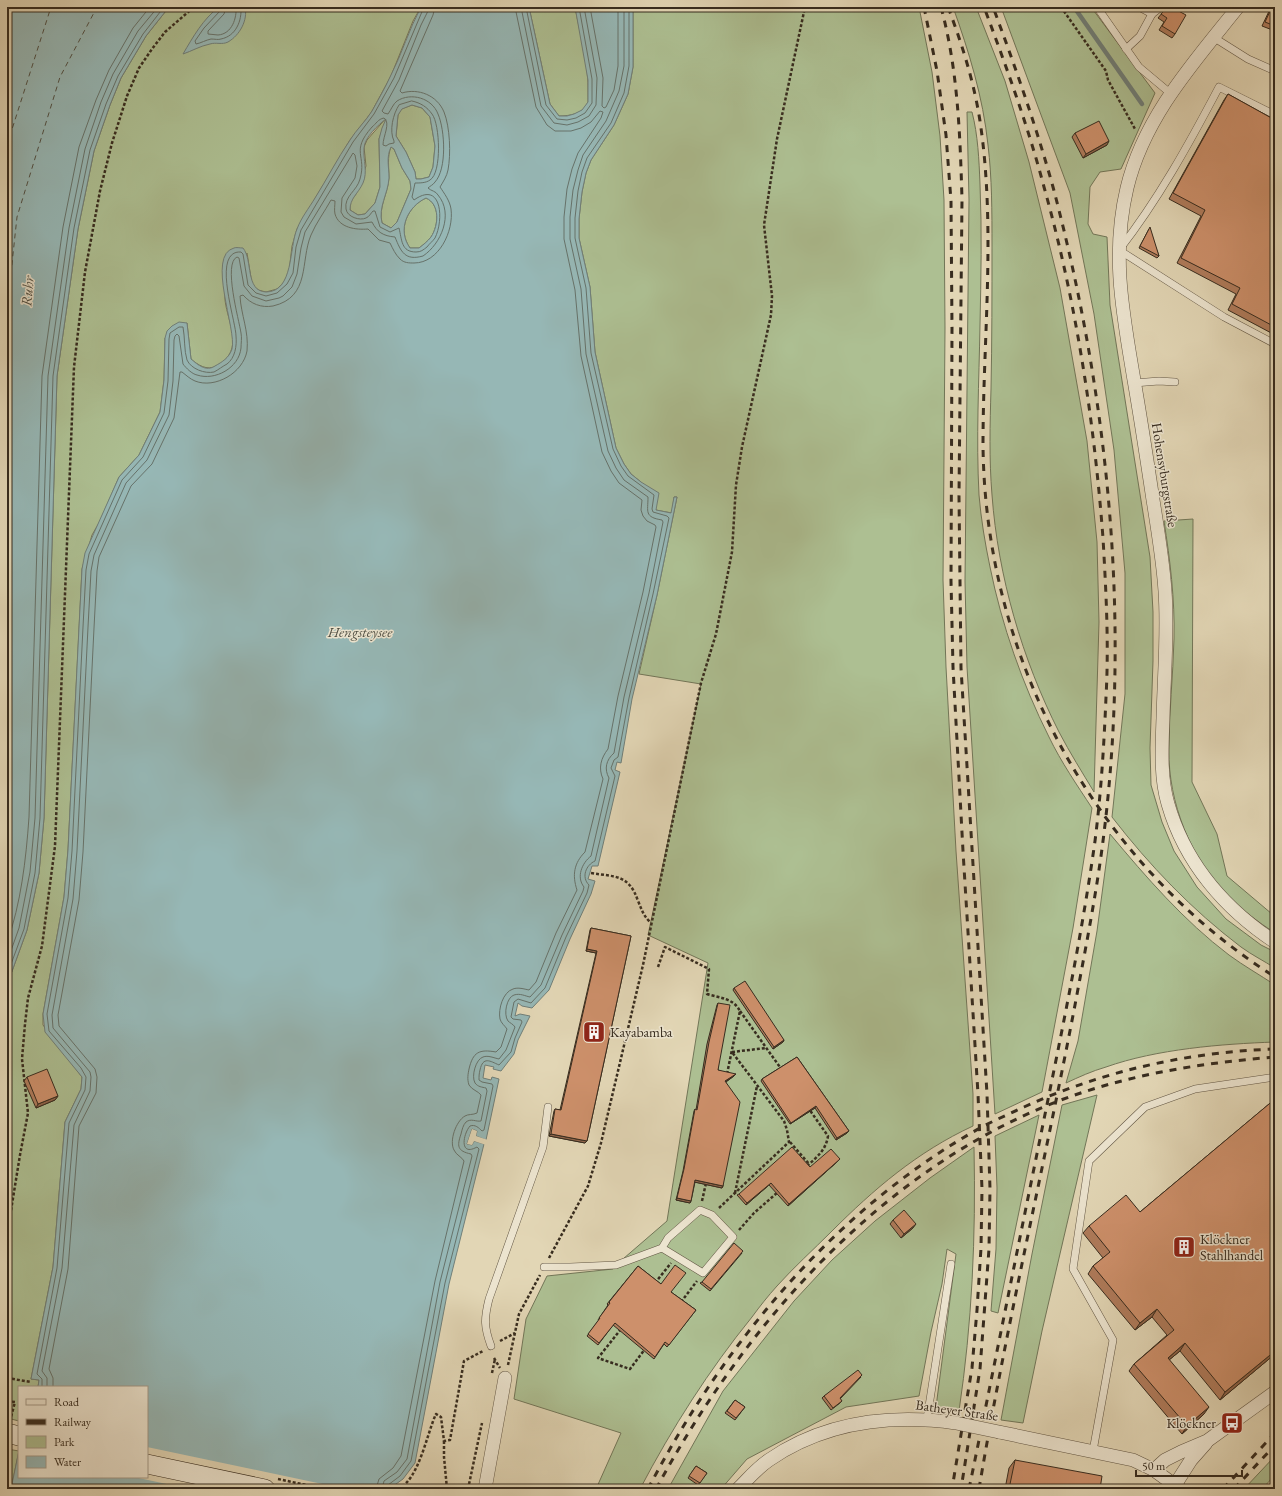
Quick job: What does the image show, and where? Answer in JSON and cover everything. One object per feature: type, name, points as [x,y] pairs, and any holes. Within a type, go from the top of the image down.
[{"type":"main road","points":[[9,1425],[18,1435]]},
{"type":"main road","points":[[148,1464],[265,1489]]},
{"type":"street","name":"Hohensyburgstraße","points":[[1238,7],[1170,93],[1147,134],[1136,160],[1127,188],[1118,250],[1118,274],[1124,322],[1161,546],[1166,616],[1161,754],[1167,803],[1176,828],[1187,851],[1206,880],[1223,900],[1239,915],[1275,942]]},
{"type":"street","points":[[485,1489],[505,1378]]},
{"type":"street","points":[[1178,1487],[1191,1460],[1208,1441],[1275,1392]]},
{"type":"street","name":"Batheyer Straße","points":[[738,1489],[752,1474],[768,1461],[791,1446],[813,1436],[835,1429],[881,1420],[927,1419],[956,1423],[1133,1460],[1154,1470],[1178,1487]]},
{"type":"street","points":[[1154,1470],[1165,1460],[1208,1441]]},
{"type":"lane","points":[[1097,7],[1144,72],[1170,93]]},
{"type":"lane","points":[[1139,7],[1152,14]]},
{"type":"lane","points":[[1126,49],[1140,36],[1152,14],[1161,7]]},
{"type":"lane","points":[[1213,38],[1248,59],[1275,71]]},
{"type":"lane","points":[[1275,115],[1219,87],[1192,139],[1141,222],[1118,250],[1224,317],[1275,344]]},
{"type":"lane","points":[[1134,383],[1159,381],[1175,382]]},
{"type":"lane","points":[[1093,1451],[1113,1340],[1073,1269],[1089,1161],[1145,1107],[1196,1089],[1275,1077]]},
{"type":"lane","points":[[491,1346],[486,1331],[485,1316],[489,1299],[543,1147],[548,1107]]},
{"type":"lane","points":[[544,1267],[616,1265],[662,1248],[668,1238],[700,1210],[712,1215],[733,1237],[703,1273],[662,1248]]},
{"type":"lane","points":[[927,1419],[950,1264]]},
{"type":"path","points":[[7,1235],[28,1113],[22,1059],[24,1024],[28,998],[42,946],[54,846],[74,367],[85,272],[100,191],[112,142],[127,96],[139,68],[152,49],[165,32],[194,7]]},
{"type":"path","points":[[505,1378],[519,1314],[588,1186],[595,1165],[643,965],[701,683],[716,634],[732,552],[736,485],[741,455],[771,315],[772,296],[764,225],[777,139],[805,7]]},
{"type":"path","points":[[1061,7],[1106,70],[1108,80],[1136,130],[1147,134]]},
{"type":"path","points":[[591,872],[629,882],[635,891],[644,915],[651,923]]},
{"type":"path","points":[[658,967],[665,947],[709,969],[707,994],[731,1001],[736,1004],[784,1074]]},
{"type":"path","points":[[727,1075],[740,1011]]},
{"type":"path","points":[[732,1052],[766,1048]]},
{"type":"path","points":[[732,1052],[784,1121],[789,1142],[810,1164]]},
{"type":"path","points":[[735,1194],[757,1086]]},
{"type":"path","points":[[804,1169],[820,1154],[827,1143],[828,1136],[807,1105]]},
{"type":"path","points":[[712,1215],[789,1142]]},
{"type":"path","points":[[700,1210],[706,1180]]},
{"type":"path","points":[[733,1237],[754,1213],[782,1188]]},
{"type":"path","points":[[652,1288],[676,1257]]},
{"type":"path","points":[[680,1303],[703,1273]]},
{"type":"path","points":[[622,1326],[598,1358],[630,1368],[648,1345]]},
{"type":"path","points":[[444,1441],[450,1440],[453,1430],[464,1361],[515,1333]]},
{"type":"path","points":[[7,1378],[31,1382]]},
{"type":"path","points":[[7,1401],[15,1402],[9,1425]]},
{"type":"path","points":[[398,1489],[408,1483],[428,1441],[436,1414],[441,1417],[447,1489]]},
{"type":"green space","points":[[169,7],[421,7],[413,21],[391,76],[371,113],[350,140],[297,229],[292,246],[289,272],[284,282],[277,289],[266,292],[258,290],[252,284],[247,253],[231,279],[226,289],[225,301],[233,335],[233,344],[231,352],[226,359],[216,366],[206,368],[191,359],[187,323],[165,338],[164,380],[160,412],[139,455],[119,477],[100,521],[92,535],[82,569],[68,850],[64,897],[43,1014],[43,1025],[82,1077],[81,1089],[65,1122],[53,1267],[31,1379],[39,1380],[38,1386],[18,1386],[18,1421],[7,1418],[7,985],[27,930],[39,873],[44,818],[57,376],[78,229],[94,151],[121,78],[146,36]]},
{"type":"green space","points":[[529,7],[575,7],[586,60],[588,82],[588,102],[580,112],[576,114],[559,116],[550,104]]},
{"type":"green space","points":[[633,7],[919,7],[932,72],[940,136],[944,200],[945,328],[943,580],[956,851],[973,1094],[973,1126],[933,1147],[880,1186],[847,1216],[777,1286],[736,1337],[706,1379],[678,1422],[640,1489],[596,1489],[621,1433],[514,1399],[526,1319],[547,1276],[613,1269],[667,1221],[708,963],[648,935],[701,684],[639,674],[677,497],[674,497],[672,513],[656,510],[641,482],[631,474],[616,448],[595,352],[590,287],[579,238],[579,219],[586,173],[591,160],[614,125],[628,94],[633,67]]},
{"type":"green space","points":[[953,7],[976,7],[1005,81],[1029,162],[1060,288],[1087,441],[1097,542],[1099,622],[1094,792],[1059,732],[1034,676],[1014,616],[1000,556],[995,525],[990,468],[992,195],[989,157],[986,127],[979,92],[965,41]]},
{"type":"green space","points":[[1001,7],[1091,7],[1155,93],[1121,169],[1100,172],[1090,187],[1088,224],[1093,234],[1107,237],[1110,305],[1150,557],[1153,612],[1150,748],[1151,785],[1162,822],[1174,851],[1197,887],[1226,919],[1261,945],[1275,952],[1275,968],[1249,953],[1205,918],[1156,869],[1112,817],[1125,694],[1125,573],[1114,450],[1094,314],[1070,193]]},
{"type":"green space","points":[[412,105],[422,108],[430,117],[435,146],[433,167],[429,177],[421,179],[416,179],[415,172],[406,152],[396,136],[398,115],[401,109]]},
{"type":"green space","points":[[967,112],[972,112],[976,130],[980,175],[981,254],[978,453],[979,495],[986,549],[1000,611],[1030,696],[1049,737],[1069,773],[1092,808],[1073,928],[1042,1092],[995,1114],[967,667],[965,581],[969,200]]},
{"type":"green space","points":[[387,117],[379,139],[380,187],[375,203],[365,214],[358,215],[350,210],[350,202],[356,194],[366,166],[364,147],[367,140]]},
{"type":"green space","points":[[391,147],[394,149],[402,168],[410,181],[411,189],[397,222],[391,228],[382,223],[381,211],[389,178],[389,158]]},
{"type":"green space","points":[[426,198],[431,201],[436,210],[436,227],[431,237],[424,244],[419,248],[410,248],[404,234],[406,220],[414,207]]},
{"type":"green space","points":[[1193,519],[1192,782],[1217,834],[1227,876],[1272,914],[1275,912],[1275,933],[1238,906],[1214,881],[1203,865],[1184,829],[1177,809],[1173,790],[1169,750],[1174,609],[1164,521]]},
{"type":"green space","points":[[1110,834],[1152,882],[1196,928],[1240,963],[1275,985],[1275,1042],[1189,1048],[1146,1056],[1086,1074],[1066,1083],[1078,1041],[1097,931]]},
{"type":"green space","points":[[1097,1095],[1042,1331],[1023,1423],[1001,1420],[1062,1105]]},
{"type":"green space","points":[[1039,1115],[998,1313],[991,1311],[996,1249],[997,1188],[995,1136]]},
{"type":"green space","points":[[974,1147],[974,1247],[967,1346],[959,1411],[936,1407],[956,1254],[947,1249],[942,1284],[919,1396],[846,1407],[747,1459],[721,1489],[668,1489],[723,1391],[794,1301],[832,1260],[875,1221],[930,1178]]},
{"type":"green space","points":[[7,1449],[18,1451],[18,1456],[11,1489],[7,1489]]},
{"type":"green space","points":[[1275,1456],[1275,1475],[1262,1489],[1244,1489]]},
{"type":"water","name":"Ruhr","points":[[7,7],[169,7],[146,36],[121,78],[94,151],[78,229],[57,376],[44,818],[39,873],[27,930],[7,985]]},
{"type":"water","points":[[219,7],[245,7],[246,12],[244,22],[236,35],[228,42],[212,43],[183,54],[203,23]]},
{"type":"water","name":"Hengsteysee","points":[[421,7],[529,7],[550,104],[559,116],[567,116],[582,110],[588,102],[588,80],[575,7],[633,7],[633,67],[628,94],[614,125],[591,160],[586,173],[579,219],[579,238],[590,287],[595,352],[616,448],[631,474],[659,493],[656,510],[671,513],[674,497],[677,497],[657,595],[632,699],[621,763],[617,762],[615,770],[620,772],[598,866],[592,866],[588,879],[595,881],[591,894],[570,939],[549,990],[532,1008],[522,1006],[518,1003],[515,1016],[520,1014],[530,1016],[518,1040],[514,1054],[501,1071],[493,1069],[494,1067],[485,1065],[483,1078],[491,1080],[492,1077],[499,1079],[486,1140],[476,1136],[477,1131],[472,1129],[467,1144],[472,1145],[474,1141],[484,1144],[449,1284],[415,1463],[403,1479],[389,1489],[11,1489],[18,1455],[18,1478],[148,1478],[148,1386],[38,1386],[39,1380],[31,1379],[53,1267],[65,1122],[81,1089],[82,1077],[45,1032],[43,1014],[64,897],[68,850],[82,569],[85,553],[119,477],[139,455],[160,412],[164,380],[165,338],[167,331],[179,322],[187,323],[191,359],[202,367],[212,368],[229,355],[232,349],[232,339],[222,278],[223,264],[226,254],[235,248],[243,248],[248,260],[252,281],[259,290],[266,292],[275,290],[282,285],[289,267],[297,229],[301,221],[345,147],[372,111],[394,68]],"holes":[[[412,105],[422,108],[430,117],[435,146],[433,167],[429,177],[421,179],[416,179],[415,172],[406,152],[396,136],[398,115],[402,109]],[[386,119],[379,139],[380,187],[375,203],[365,214],[358,215],[350,210],[350,206],[364,179],[364,152],[366,140]],[[391,147],[394,149],[402,168],[410,181],[411,189],[397,222],[391,228],[382,223],[381,217],[382,206],[389,178],[388,158]],[[426,198],[431,201],[436,210],[436,227],[431,237],[424,244],[419,248],[410,248],[404,234],[406,220],[414,207]]]},
{"type":"pier","points":[[472,1129],[477,1131],[476,1136],[488,1140],[486,1142],[475,1137],[475,1132],[473,1132],[469,1143],[471,1143],[474,1139],[485,1143],[486,1145],[474,1141],[472,1145],[467,1144]]},
{"type":"pier","points":[[148,1447],[346,1489],[190,1489],[139,1478],[148,1478]]},
{"type":"building","points":[[1167,7],[1171,7],[1186,15],[1175,34],[1162,26],[1167,18],[1161,14]]},
{"type":"building","points":[[1272,7],[1275,7],[1275,26],[1265,22]]},
{"type":"building","points":[[1228,94],[1275,120],[1275,327],[1232,304],[1240,288],[1181,258],[1205,210],[1173,193]]},
{"type":"building","points":[[1099,121],[1109,141],[1086,154],[1075,133]]},
{"type":"building","points":[[1150,227],[1159,256],[1140,246]]},
{"type":"building","name":"Kayabamba","points":[[591,928],[631,936],[587,1141],[551,1134],[555,1109],[561,1110],[597,951],[587,949]]},
{"type":"building","points":[[745,981],[784,1040],[774,1047],[734,988]]},
{"type":"building","points":[[718,1003],[730,1005],[718,1070],[736,1074],[725,1081],[740,1102],[723,1186],[695,1180],[691,1201],[677,1198],[695,1109],[697,1110],[709,1042]]},
{"type":"building","points":[[797,1057],[849,1131],[837,1138],[816,1106],[791,1123],[762,1079]]},
{"type":"building","points":[[47,1069],[58,1096],[38,1104],[27,1077]]},
{"type":"building","name":"Klöckner Stahlhandel","points":[[1275,1099],[1275,1351],[1225,1392],[1185,1343],[1168,1358],[1209,1407],[1187,1426],[1134,1364],[1174,1330],[1157,1309],[1140,1323],[1093,1266],[1110,1252],[1089,1226],[1126,1195],[1140,1212]]},
{"type":"building","points":[[792,1147],[810,1167],[831,1149],[840,1159],[789,1204],[771,1183],[747,1203],[739,1194]]},
{"type":"building","points":[[904,1210],[916,1224],[904,1234],[893,1220]]},
{"type":"building","points":[[734,1243],[743,1251],[711,1289],[702,1282]]},
{"type":"building","points":[[675,1265],[686,1273],[671,1292],[696,1310],[669,1345],[665,1342],[655,1357],[615,1323],[599,1343],[588,1334],[610,1303],[609,1302],[638,1266],[661,1284]]},
{"type":"building","points":[[858,1370],[862,1375],[840,1398],[842,1401],[833,1408],[824,1396]]},
{"type":"building","points":[[735,1400],[745,1407],[736,1418],[727,1411]]},
{"type":"building","points":[[1015,1460],[1102,1476],[1100,1489],[1009,1489]]},
{"type":"building","points":[[696,1466],[707,1473],[700,1483],[689,1476]]},
{"type":"waterway","points":[[1074,7],[1142,104]]},
{"type":"ferry route","points":[[7,145],[51,7]]},
{"type":"ferry route","points":[[7,310],[17,217],[60,77],[97,7]]},
{"type":"railway","points":[[924,7],[937,71],[946,135],[951,201],[951,581],[953,667],[978,1094],[982,1189],[981,1248],[972,1368],[952,1489]]},
{"type":"railway","points":[[941,7],[947,31],[955,78],[960,150],[962,199],[959,496],[961,668],[987,1094],[990,1189],[989,1249],[980,1369],[961,1489]]},
{"type":"railway","points":[[948,7],[963,49],[971,78],[980,121],[985,161],[988,283],[983,445],[989,525],[1004,602],[1029,677],[1062,748],[1104,815],[1153,875],[1211,930],[1275,977]]},
{"type":"railway","points":[[969,1489],[1077,953],[1095,841],[1099,805],[1107,677],[1107,618],[1099,494],[1089,405],[1074,317],[1055,230],[1038,164],[1016,96],[984,7]]},
{"type":"railway","points":[[979,1489],[1001,1368],[1063,1066],[1094,903],[1103,841],[1111,759],[1115,677],[1114,594],[1110,512],[1101,430],[1088,348],[1072,267],[1053,187],[1040,141],[993,7]]},
{"type":"railway","points":[[648,1489],[710,1384],[746,1334],[785,1287],[828,1243],[873,1202],[921,1165],[986,1125],[1054,1094],[1084,1083],[1178,1059],[1210,1054],[1275,1049]]},
{"type":"railway","points":[[656,1489],[692,1428],[732,1368],[776,1311],[825,1258],[878,1209],[935,1166],[996,1129],[1061,1100],[1087,1091],[1113,1083],[1193,1066],[1275,1057]]},
{"type":"railway","points":[[1223,1489],[1275,1433]]},
{"type":"railway","points":[[1234,1489],[1275,1445]]},
{"type":"place","name":"Kayabamba","points":[[594,1032]]},
{"type":"place","name":"Klöckner Stahlhandel","points":[[1184,1247]]},
{"type":"place","name":"Klöckner","points":[[1232,1423]]}]
